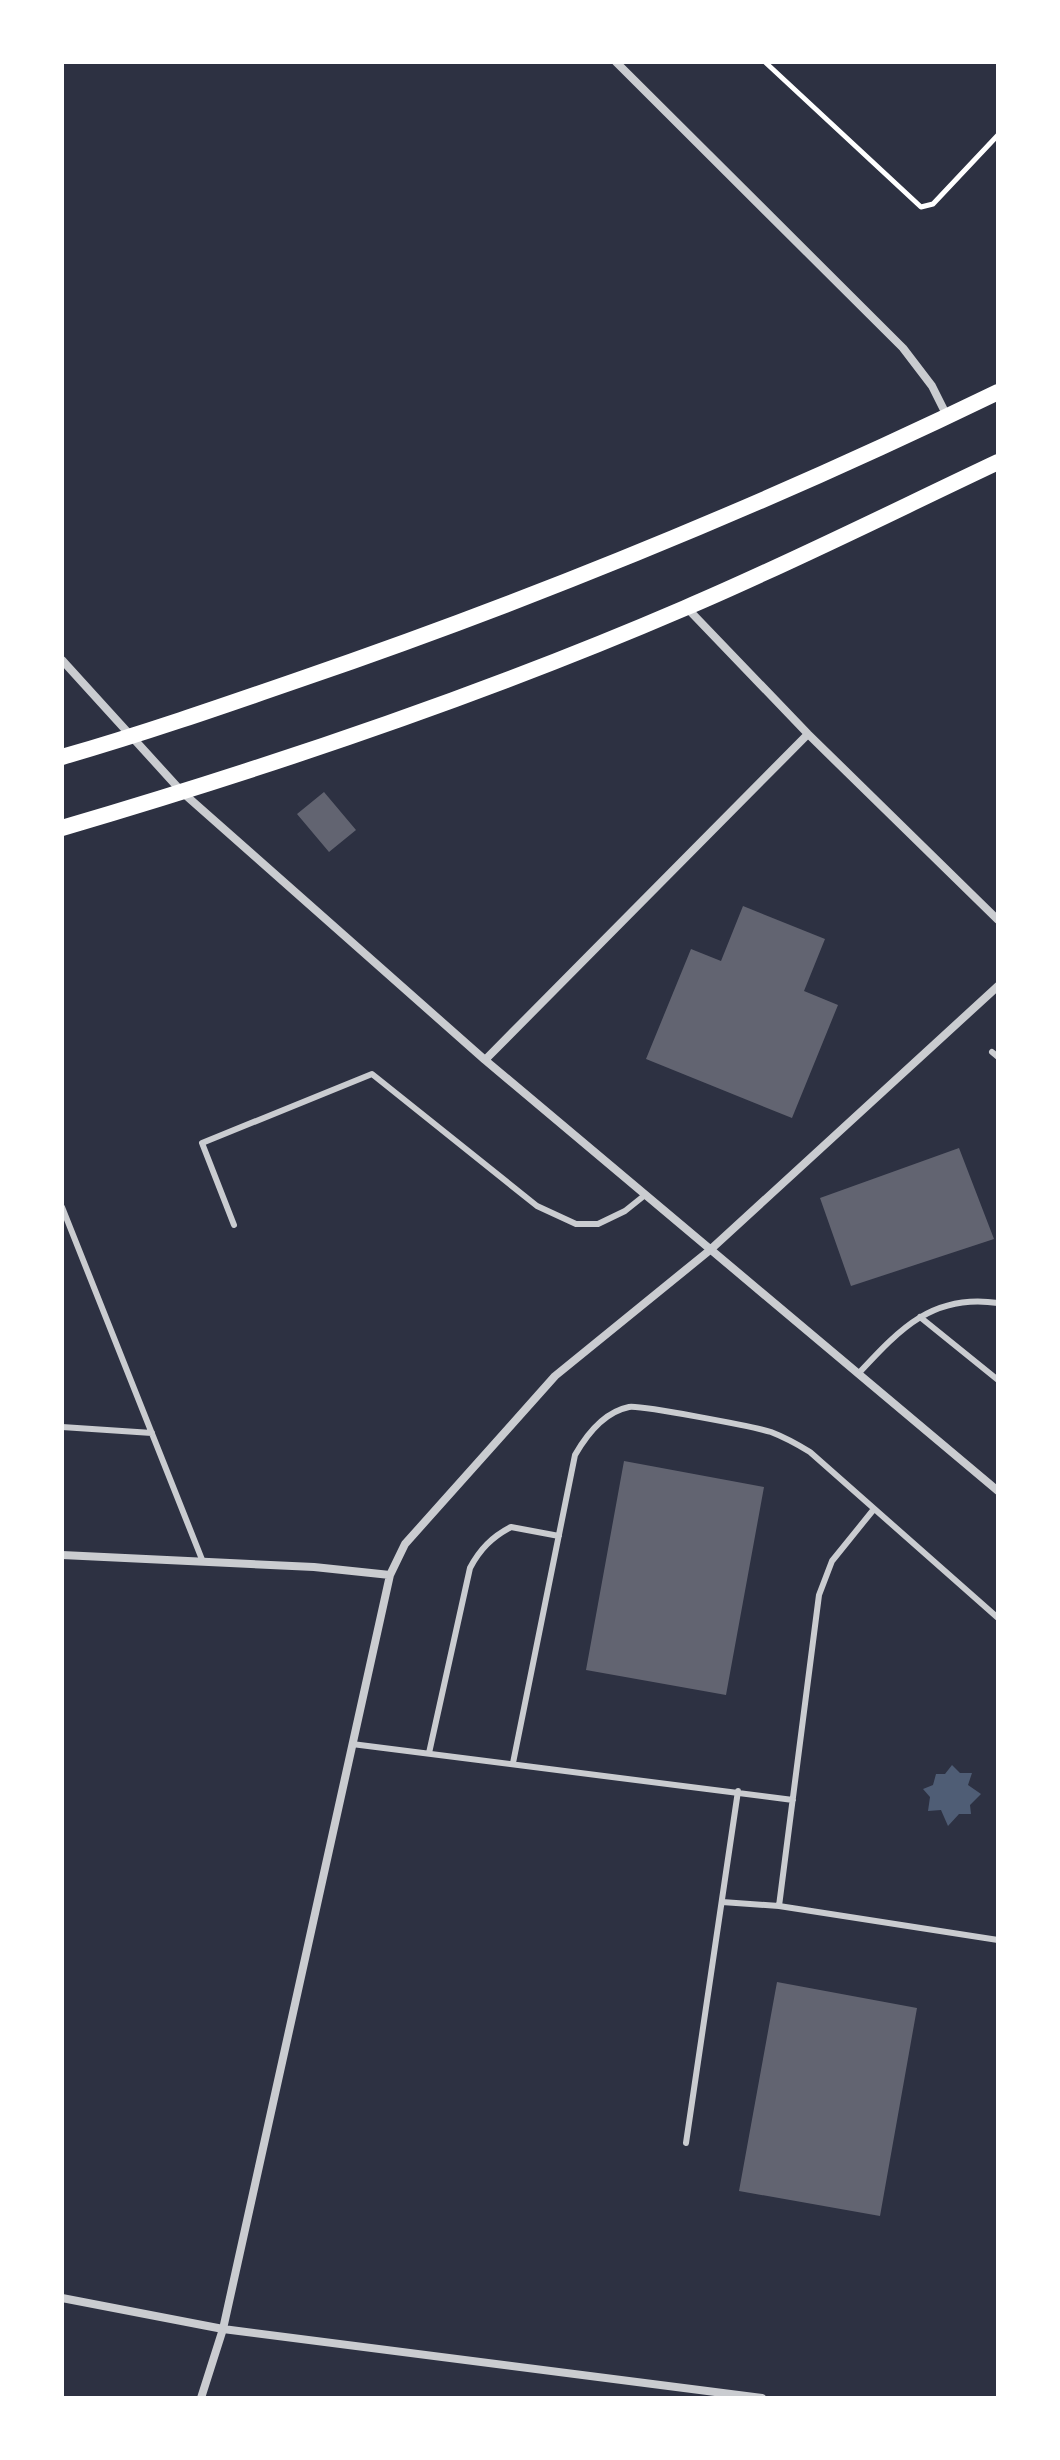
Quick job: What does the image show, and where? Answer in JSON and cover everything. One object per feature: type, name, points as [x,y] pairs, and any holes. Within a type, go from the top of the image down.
[{"type":"main road","points":[[62,757],[133,737],[394,647],[522,599],[699,527],[998,392]]},
{"type":"main road","points":[[62,828],[182,792],[493,686],[686,608],[998,462]]},
{"type":"street","points":[[616,62],[903,348],[932,386],[947,416]]},
{"type":"street","points":[[686,608],[808,734],[998,920]]},
{"type":"street","points":[[62,660],[182,792],[485,1060],[998,1491]]},
{"type":"street","points":[[485,1060],[808,734]]},
{"type":"street","points":[[201,2398],[223,2329],[390,1575],[405,1544],[555,1376],[710,1250],[998,986]]},
{"type":"street","points":[[62,1555],[314,1567],[390,1575]]},
{"type":"street","points":[[62,2298],[223,2329],[762,2398]]},
{"type":"lane","points":[[234,1225],[202,1143],[372,1074],[537,1206],[576,1224],[598,1224],[625,1211],[645,1195]]},
{"type":"lane","points":[[62,1207],[203,1562]]},
{"type":"lane","points":[[858,1374],[900,1330],[920,1317],[954,1303],[998,1303]]},
{"type":"lane","points":[[920,1317],[998,1380]]},
{"type":"lane","points":[[513,1763],[575,1455],[597,1425],[632,1406],[769,1431],[810,1452],[998,1618]]},
{"type":"lane","points":[[62,1427],[152,1433]]},
{"type":"lane","points":[[779,1906],[819,1595],[832,1561],[874,1509]]},
{"type":"lane","points":[[429,1753],[470,1568],[478,1553],[489,1541],[511,1527],[559,1536]]},
{"type":"lane","points":[[352,1744],[793,1800]]},
{"type":"lane","points":[[686,2143],[738,1791]]},
{"type":"lane","points":[[722,1902],[779,1906],[998,1940]]},
{"type":"path","points":[[765,62],[921,207],[933,204],[998,135]]},
{"type":"water","points":[[952,1765],[960,1773],[972,1773],[968,1785],[981,1794],[970,1805],[971,1814],[959,1814],[948,1826],[941,1810],[928,1811],[930,1797],[923,1789],[933,1785],[936,1774],[945,1774]]},
{"type":"building","points":[[324,792],[356,830],[329,852],[297,814]]},
{"type":"building","points":[[743,906],[825,939],[804,991],[838,1005],[792,1118],[646,1059],[691,949],[721,961]]},
{"type":"building","points":[[959,1148],[994,1239],[851,1286],[820,1198]]},
{"type":"building","points":[[624,1461],[764,1487],[726,1695],[586,1670]]},
{"type":"building","points":[[777,1982],[917,2008],[880,2216],[739,2191]]}]
